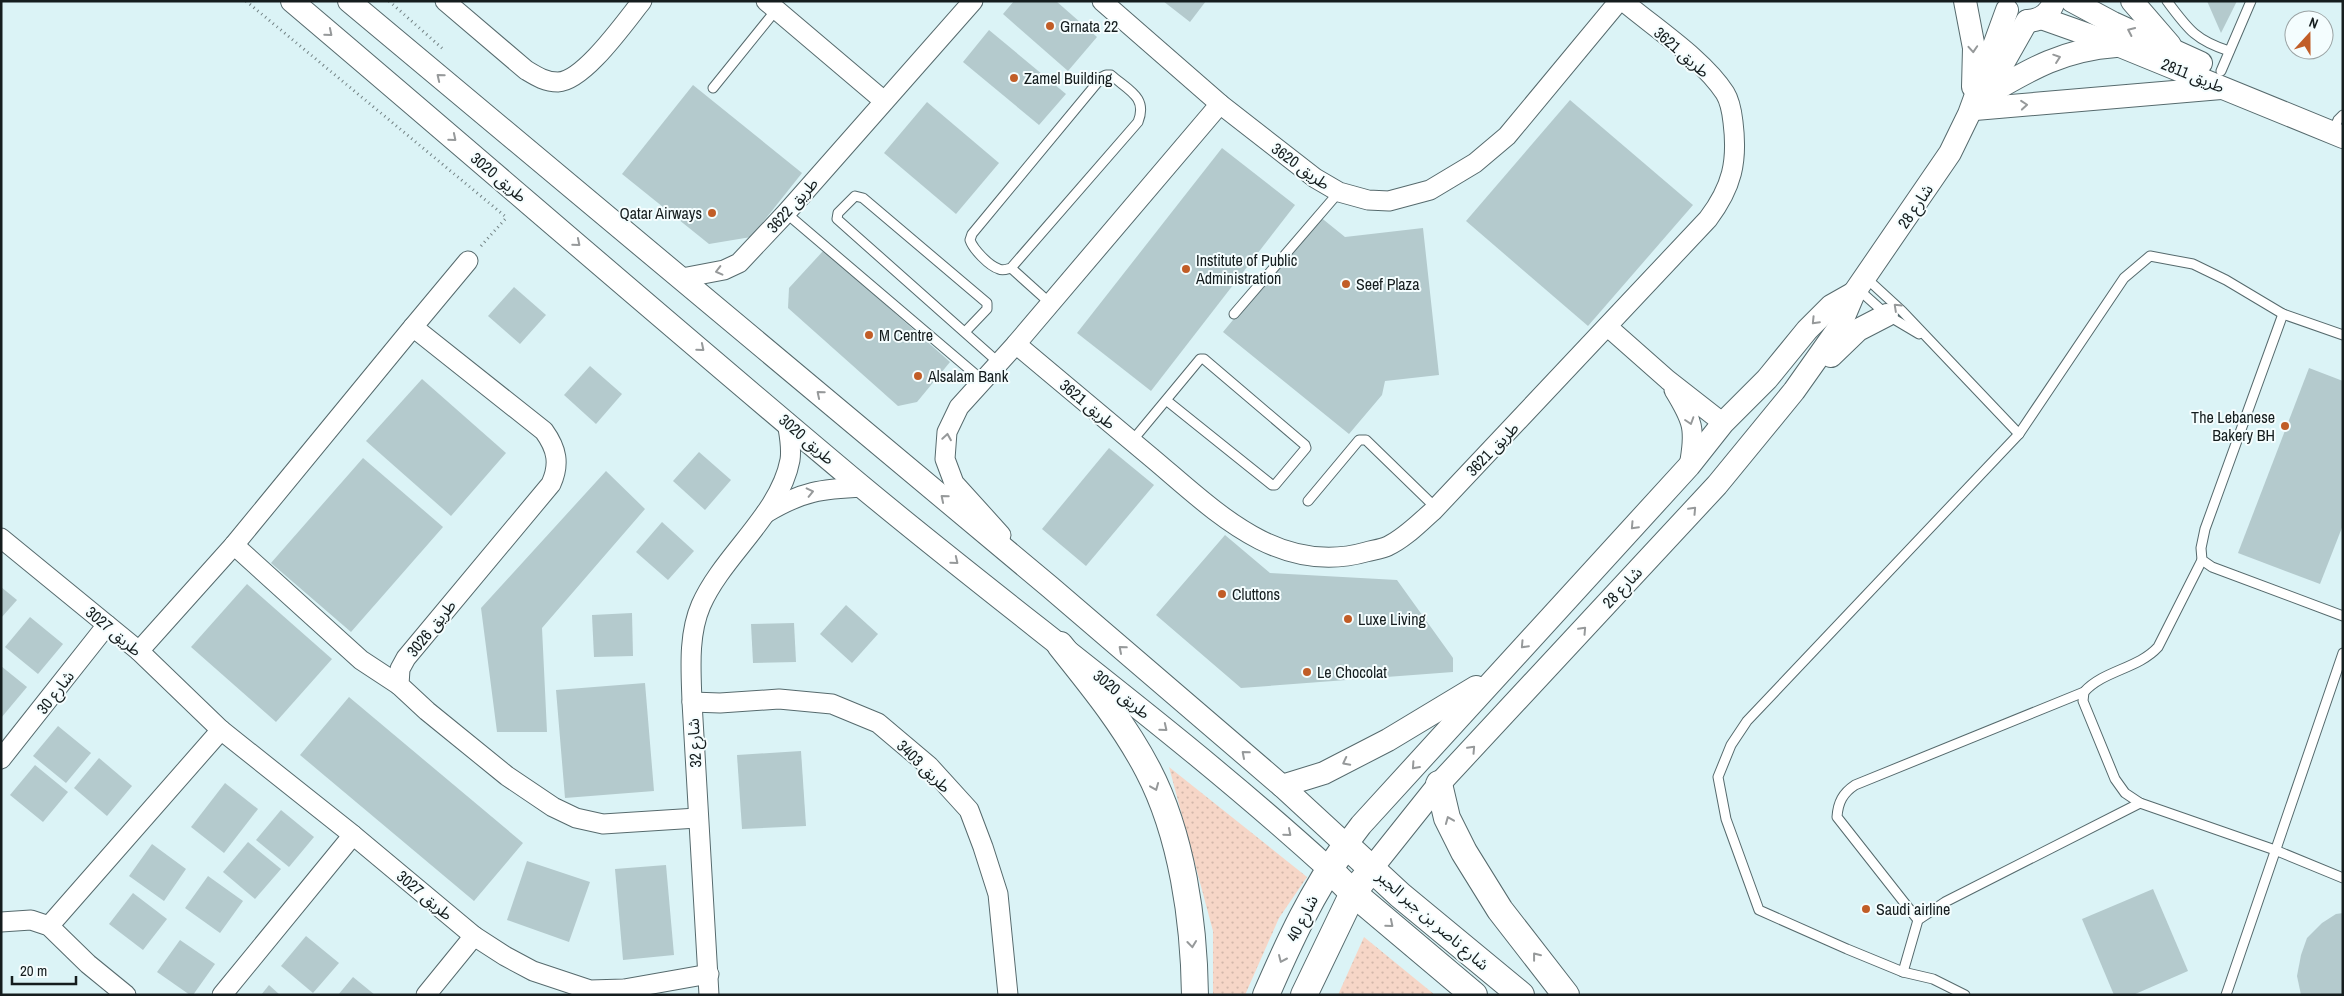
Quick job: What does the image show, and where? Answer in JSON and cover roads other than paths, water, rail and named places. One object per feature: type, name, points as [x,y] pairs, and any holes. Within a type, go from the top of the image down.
[{"type":"main road","points":[[1060,645],[1114,713],[1143,762],[1175,838],[1188,907],[1195,968],[1195,995]]},
{"type":"main road","points":[[1439,784],[1447,818],[1464,852],[1500,910],[1566,995]]},
{"type":"main road","name":"شارع 40","points":[[1266,995],[1302,915],[1329,869],[1346,845]]},
{"type":"main road","name":"شارع ناصر بن جبر الجبر","points":[[1346,845],[1400,895],[1521,995]]},
{"type":"main road","name":"شارع 40","points":[[1304,995],[1353,893],[1372,868]]},
{"type":"main road","name":"شارع ناصر بن جبر الجبر","points":[[1329,869],[1353,893],[1474,995]]},
{"type":"street","name":"طريق 3020","points":[[292,1],[862,487],[1221,774],[1329,869]]},
{"type":"street","name":"طريق 3020","points":[[349,1],[1050,587],[1282,786],[1346,845]]},
{"type":"street","points":[[445,1],[526,70],[540,79],[558,82],[575,77],[588,65],[642,1]]},
{"type":"street","name":"طريق 3622","points":[[682,278],[724,270],[739,262],[786,213],[973,1]]},
{"type":"street","name":"طريق 3620","points":[[1102,1],[1220,104],[1315,178],[1339,192],[1368,200],[1389,200],[1430,190],[1475,163],[1507,136],[1619,1]]},
{"type":"street","name":"طريق 3621","points":[[1016,344],[1216,512],[1253,537],[1288,552],[1324,558],[1355,555],[1388,546],[1413,529],[1436,508],[1608,327],[1708,219],[1723,199],[1732,172],[1736,146],[1732,116],[1726,95],[1709,72],[1623,1]]},
{"type":"street","points":[[1965,1],[1974,48],[1975,106]]},
{"type":"street","name":"طريق 2811","points":[[2072,1],[2176,52],[2225,70],[2340,125]]},
{"type":"street","points":[[2132,1],[2176,52]]},
{"type":"street","points":[[771,6],[884,101]]},
{"type":"street","name":"شارع 28","points":[[1975,106],[2005,6]]},
{"type":"street","name":"طريق 2811","points":[[2005,6],[2019,19],[2041,14],[2120,46],[2225,70]]},
{"type":"street","name":"شارع 28","points":[[1372,868],[1439,784],[1717,485],[1794,391],[1840,326],[1859,286],[1940,169],[1975,106],[2041,14]]},
{"type":"street","points":[[1975,106],[2042,63],[2071,53],[2120,46]]},
{"type":"street","points":[[1975,106],[2225,70]]},
{"type":"street","points":[[1050,587],[954,483],[945,458],[947,432],[959,407],[1051,304],[1220,104]]},
{"type":"street","points":[[139,651],[234,545],[468,261]]},
{"type":"street","name":"شارع 28","points":[[1346,845],[1361,825],[1689,466],[1723,423],[1767,379],[1819,317],[1859,286]]},
{"type":"street","points":[[1794,391],[1858,330],[1886,315]]},
{"type":"street","name":"طريق 3026","points":[[399,684],[400,669],[406,658],[551,484],[556,474],[557,461],[554,446],[544,431],[413,327]]},
{"type":"street","points":[[1608,327],[1668,380],[1723,423],[1723,454],[1717,485]]},
{"type":"street","points":[[1668,380],[1692,425],[1692,447],[1689,466]]},
{"type":"street","points":[[766,512],[790,460],[787,422]]},
{"type":"street","points":[[766,512],[792,498],[804,494],[829,489],[862,487]]},
{"type":"street","name":"شارع 32","points":[[709,995],[697,818],[691,656],[693,632],[701,605],[715,579],[766,512]]},
{"type":"street","name":"طريق 3027","points":[[1,538],[139,651],[221,730],[353,835],[474,936],[533,971],[590,992],[624,989],[708,974]]},
{"type":"street","points":[[234,545],[361,660],[399,684],[427,711],[507,776],[553,807],[576,818],[603,824],[697,818]]},
{"type":"street","name":"شارع 30","points":[[1,759],[107,625]]},
{"type":"street","points":[[1282,786],[1324,774],[1495,677]]},
{"type":"street","name":"طريق 3403","points":[[692,702],[720,703],[779,699],[832,704],[878,723],[929,766],[969,810],[983,847],[998,894],[1008,995]]},
{"type":"street","points":[[49,926],[221,730]]},
{"type":"street","points":[[222,995],[353,835]]},
{"type":"street","points":[[1,922],[31,920],[49,926],[88,964],[126,995]]},
{"type":"street","points":[[426,995],[474,936]]},
{"type":"lane","points":[[2167,1],[2196,36],[2204,42],[2225,70]]},
{"type":"lane","points":[[2225,70],[2251,1]]},
{"type":"lane","points":[[713,88],[771,6]]},
{"type":"lane","points":[[1111,75],[1140,101],[1142,111],[1138,122],[1011,268],[1002,270],[996,268],[972,245],[970,240],[972,234],[1102,77],[1111,75]]},
{"type":"lane","points":[[1234,314],[1339,192]]},
{"type":"lane","points":[[966,332],[987,309],[987,303],[863,198],[855,196],[838,213],[837,219],[998,362]]},
{"type":"lane","points":[[786,213],[982,380]]},
{"type":"lane","points":[[1965,995],[1933,979],[1904,972],[1759,910],[1726,819],[1718,776],[1731,746],[1747,721],[2019,434],[2124,278],[2150,256],[2194,264],[2226,280],[2283,314],[2343,335]]},
{"type":"lane","points":[[1011,268],[1051,304]]},
{"type":"lane","points":[[1859,286],[1886,315],[1927,339]]},
{"type":"lane","points":[[1859,286],[1902,311],[2019,434]]},
{"type":"lane","points":[[1918,920],[1837,817],[1838,805],[1842,797],[1855,785],[2084,692],[2092,684],[2149,658],[2158,647],[2202,560],[2200,548],[2206,529],[2283,314]]},
{"type":"lane","points":[[1132,441],[1166,400],[1200,359],[1204,358],[1305,445],[1306,448],[1275,485],[1272,485],[1166,400]]},
{"type":"lane","points":[[1308,501],[1359,440],[1366,440],[1436,508]]},
{"type":"lane","points":[[2202,560],[2212,567],[2343,616]]},
{"type":"lane","points":[[2226,995],[2343,653]]},
{"type":"lane","points":[[2084,692],[2083,701],[2114,779],[2125,793],[2140,803],[2275,850],[2343,878]]},
{"type":"lane","points":[[1904,972],[1918,920],[1945,902],[2140,803]]},
{"type":"place","name":"Grnata 22","points":[[1050,26]]},
{"type":"place","name":"Zamel Building","points":[[1014,78]]},
{"type":"place","name":"Qatar Airways","points":[[712,213]]},
{"type":"place","name":"Institute of Public Administration","points":[[1186,269]]},
{"type":"place","name":"Seef Plaza","points":[[1346,284]]},
{"type":"place","name":"M Centre","points":[[869,335]]},
{"type":"place","name":"Alsalam Bank","points":[[918,376]]},
{"type":"place","name":"The Lebanese Bakery BH","points":[[2285,426]]},
{"type":"place","name":"Cluttons","points":[[1222,594]]},
{"type":"place","name":"Luxe Living","points":[[1348,619]]},
{"type":"place","name":"Le Chocolat","points":[[1307,672]]},
{"type":"place","name":"Saudi airline","points":[[1866,909]]}]
